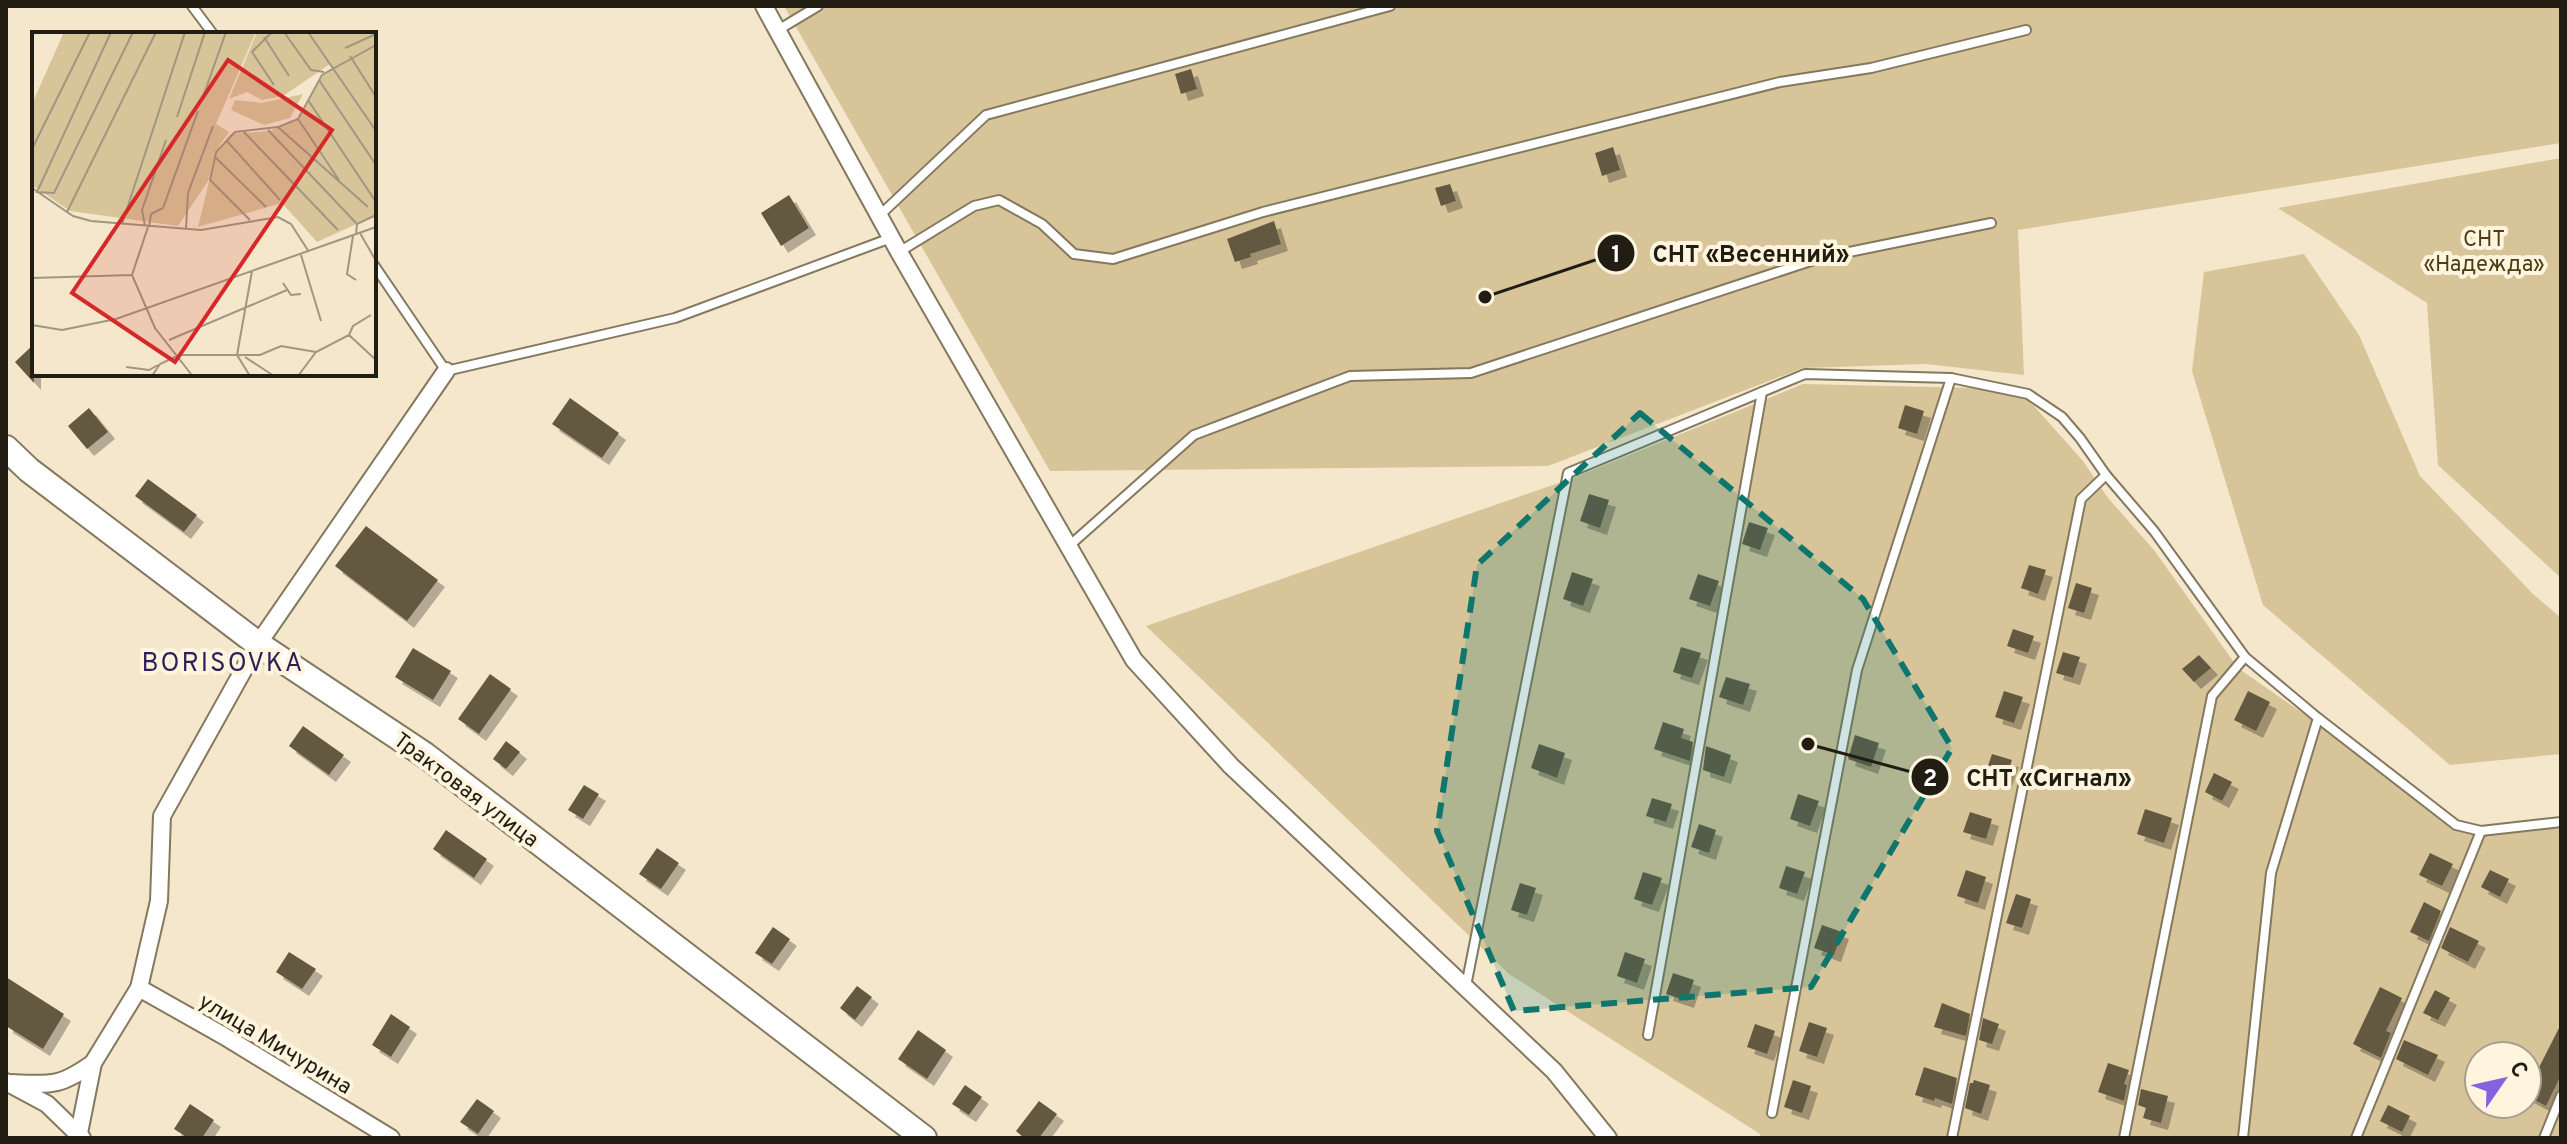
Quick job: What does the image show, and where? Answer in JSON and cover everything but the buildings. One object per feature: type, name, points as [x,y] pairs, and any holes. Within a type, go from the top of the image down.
[{"type":"main road","name":"Трактовая улица","points":[[6,448],[29,470],[258,644],[425,755],[924,1138]]},
{"type":"street","points":[[764,6],[879,217],[1134,660],[1231,766],[1554,1071],[1608,1138]]},
{"type":"street","points":[[79,1136],[93,1063],[139,988],[159,901],[162,816],[258,644],[446,371]]},
{"type":"street","name":"улица Мичурина","points":[[139,988],[391,1138]]},
{"type":"street","points":[[7,1083],[51,1085],[73,1078],[93,1063]]},
{"type":"street","points":[[7,1083],[47,1104],[79,1136]]},
{"type":"lane","points":[[192,6],[212,32]]},
{"type":"lane","points":[[777,30],[818,6]]},
{"type":"lane","points":[[879,217],[986,115],[1390,6]]},
{"type":"lane","points":[[376,268],[446,371],[675,318],[895,245],[974,206],[999,200],[1042,224],[1074,254],[1113,259],[1263,212],[1780,82],[1871,68],[2026,30]]},
{"type":"lane","points":[[1069,546],[1194,435],[1350,376],[1471,373],[1820,258],[1991,223]]},
{"type":"lane","points":[[1466,986],[1568,473],[1805,374],[1951,378],[2028,394],[2062,417],[2154,531],[2245,657],[2318,718],[2456,825],[2481,831],[2561,822]]},
{"type":"lane","points":[[1772,1113],[1857,670],[1951,378]]},
{"type":"lane","points":[[1648,1035],[1762,392]]},
{"type":"lane","points":[[1952,1138],[2081,499],[2106,475]]},
{"type":"lane","points":[[2124,1138],[2212,696],[2245,657]]},
{"type":"lane","points":[[2243,1138],[2271,873],[2318,718]]},
{"type":"lane","points":[[2356,1138],[2481,831]]},
{"type":"lane","points":[[2544,1138],[2561,1096]]},
{"type":"highlighted area","points":[[1640,413],[1863,599],[1952,748],[1811,987],[1514,1011],[1437,831],[1477,565]]},
{"type":"green space","points":[[784,6],[2561,6],[2561,143],[2018,230],[2024,375],[1926,364],[1803,368],[1548,466],[1050,471]]},
{"type":"green space","name":"СНТ «Надежда»","points":[[2561,158],[2561,578],[2438,465],[2427,303],[2278,208]]},
{"type":"green space","points":[[2304,254],[2359,335],[2420,476],[2533,594],[2561,618],[2561,754],[2450,765],[2263,605],[2192,371],[2204,272]]},
{"type":"green space","points":[[1803,384],[2019,389],[2083,461],[2108,498],[2154,550],[2238,668],[2474,833],[2561,821],[2561,1138],[1760,1138],[1760,1134],[1509,974],[1146,626],[1573,478]]},
{"type":"place","name":"СНТ «Весенний»","points":[[1485,297]]},
{"type":"place","name":"СНТ «Сигнал»","points":[[1808,744]]},
{"type":"district","name":"BORISOVKA","points":[[223,662]]}]
